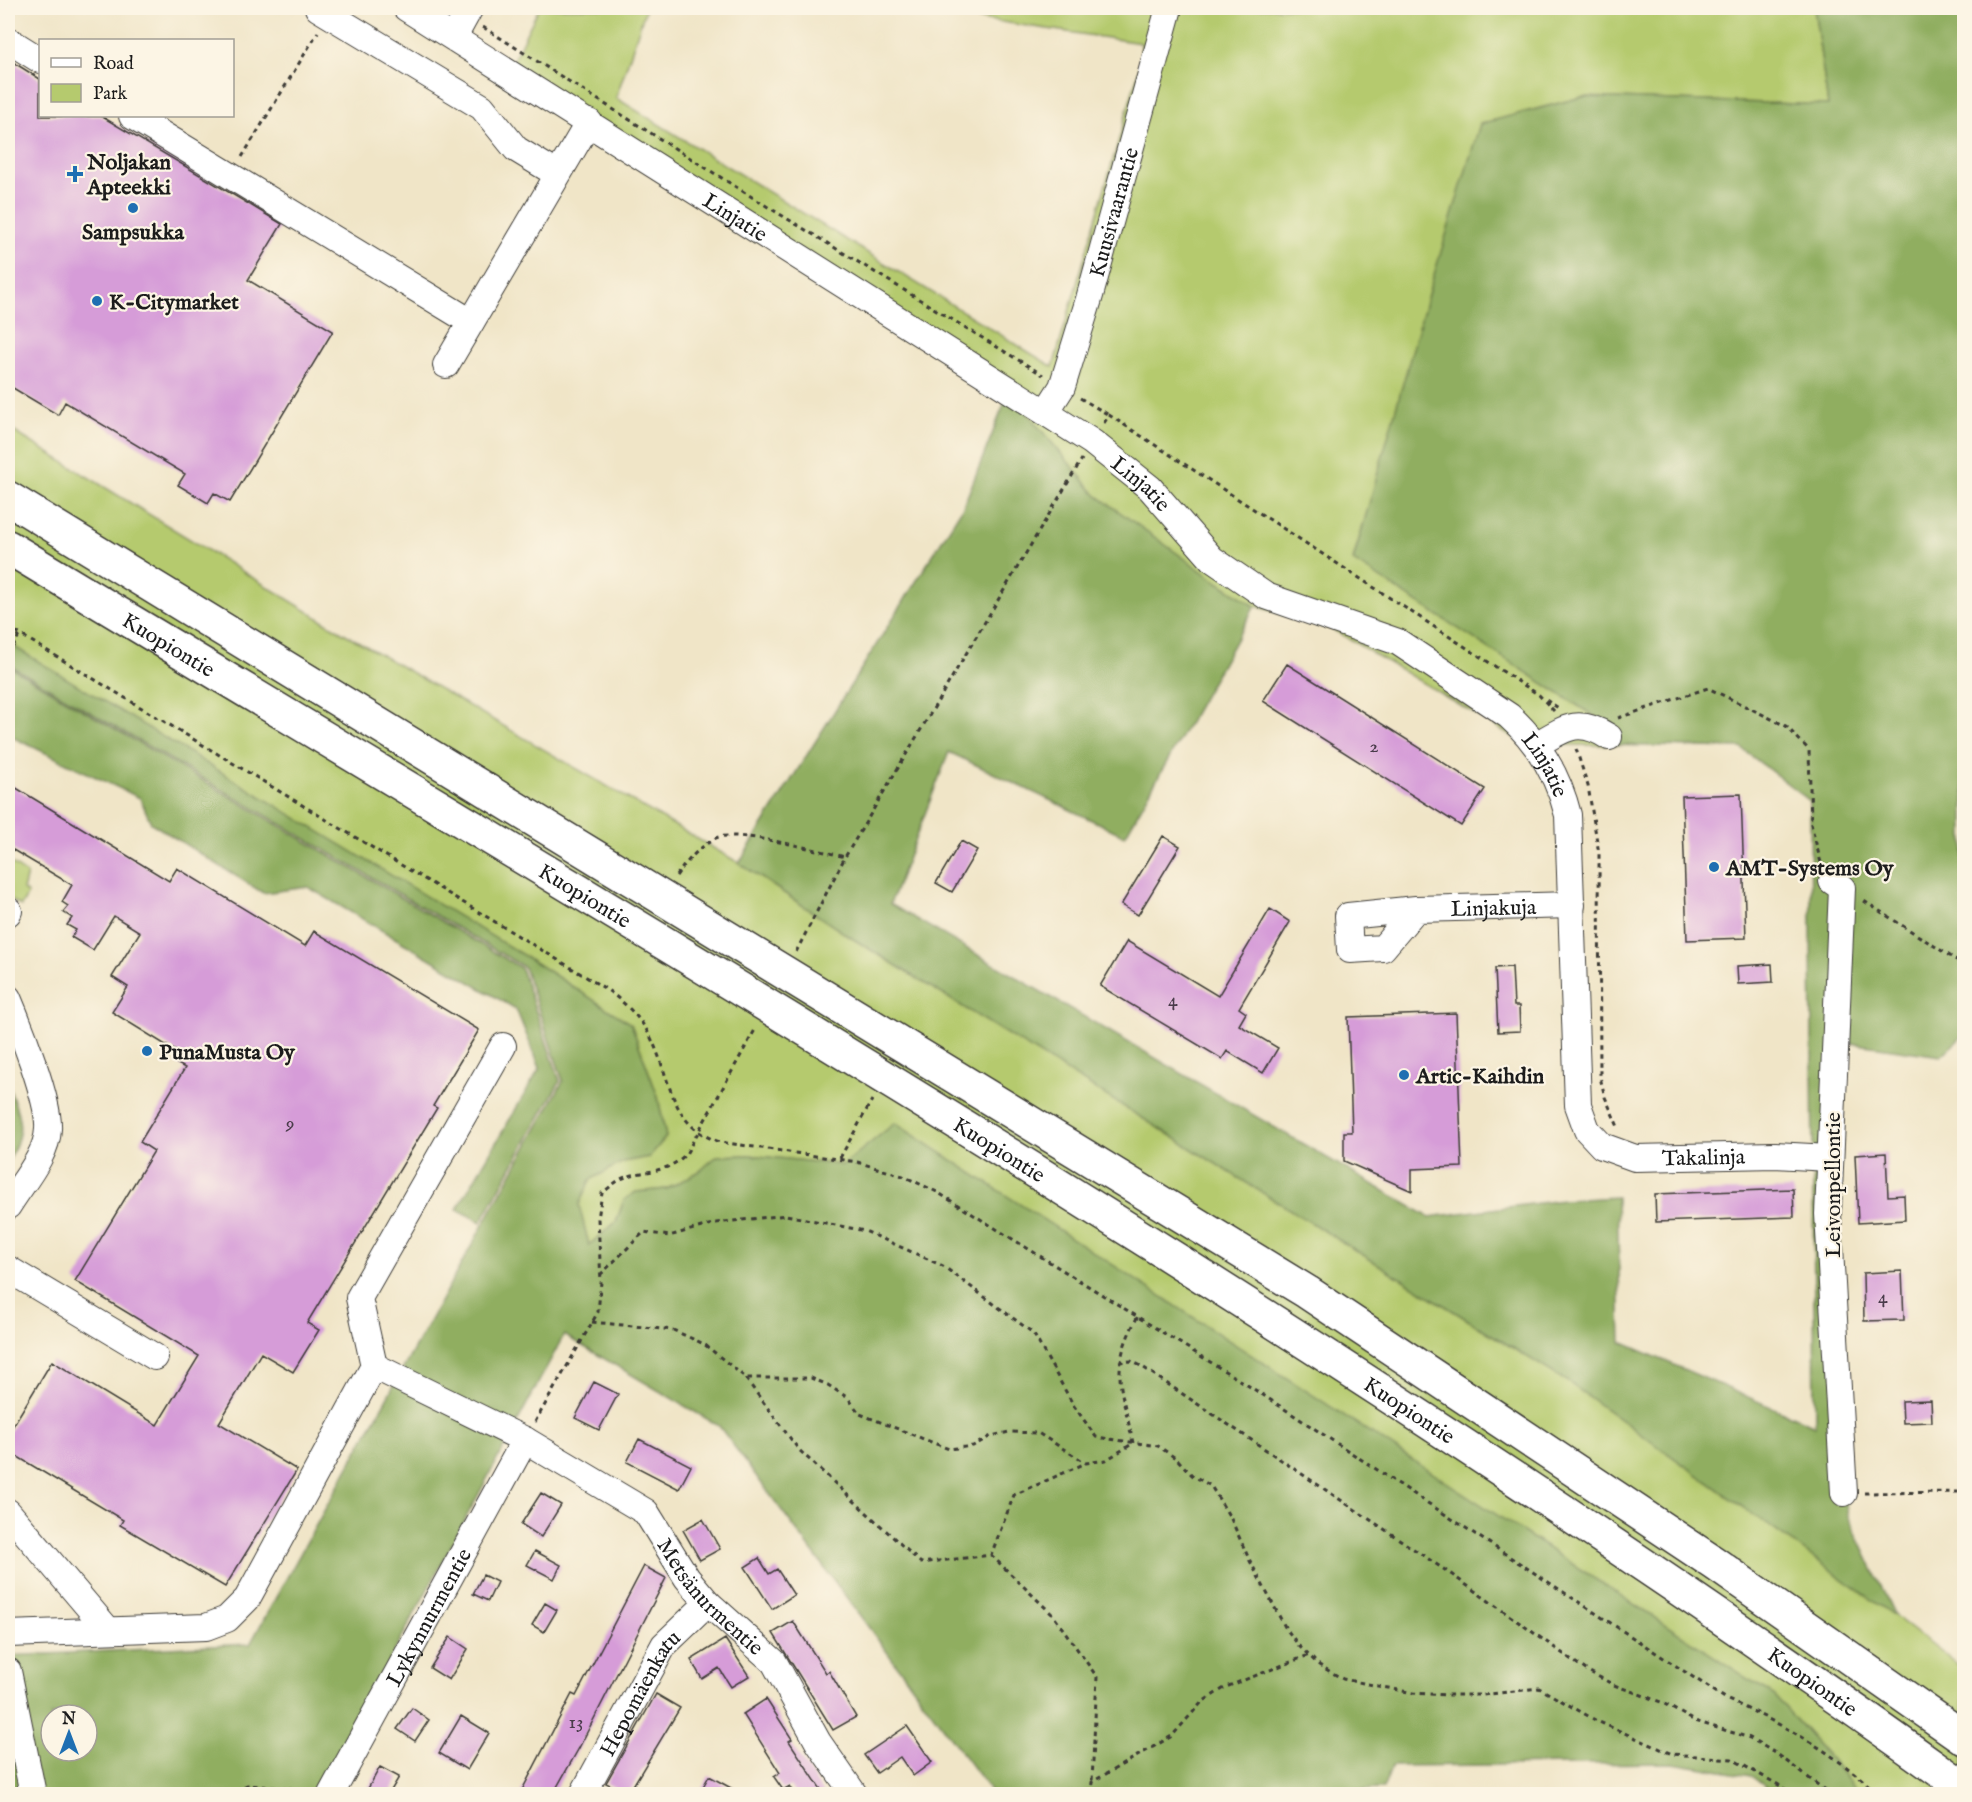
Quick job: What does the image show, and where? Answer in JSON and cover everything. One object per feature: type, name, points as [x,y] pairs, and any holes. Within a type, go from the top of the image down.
[{"type":"highway","name":"Kuopiontie","points":[[8,498],[1307,1292],[1695,1550],[1965,1738]]},
{"type":"highway","name":"Kuopiontie","points":[[8,547],[942,1114],[1278,1322],[1692,1595],[1965,1788]]},
{"type":"street","name":"Linjatie","points":[[406,8],[463,20],[589,122],[1092,441],[1149,488],[1212,559],[1266,596],[1398,642],[1509,716],[1536,745],[1558,781],[1568,815],[1578,1105],[1587,1130]]},
{"type":"street","name":"Kuusivaarantie","points":[[1046,412],[1062,387],[1089,299],[1169,8]]},
{"type":"street","points":[[324,11],[482,107],[516,149],[556,174]]},
{"type":"street","points":[[8,40],[39,59]]},
{"type":"street","points":[[134,117],[471,321]]},
{"type":"street","points":[[446,365],[556,174],[589,122]]},
{"type":"street","points":[[1536,745],[1588,730]]},
{"type":"street","name":"Leivonpellontie","points":[[1837,884],[1840,976],[1828,1158],[1828,1214],[1844,1493]]},
{"type":"street","name":"Linjakuja","points":[[1416,909],[1572,904]]},
{"type":"street","points":[[8,998],[33,1065],[48,1129],[40,1155],[8,1206]]},
{"type":"street","points":[[8,1634],[206,1627],[227,1619],[247,1599],[374,1366],[359,1298],[503,1046]]},
{"type":"street","name":"Takalinja","points":[[1587,1130],[1602,1146],[1635,1158],[1775,1155],[1828,1158]]},
{"type":"street","points":[[8,1269],[155,1357]]},
{"type":"street","name":"Metsänurmentie","points":[[374,1366],[525,1440],[646,1512],[687,1578],[708,1603],[774,1662],[818,1742],[854,1794]]},
{"type":"street","name":"Lykynnurmentie","points":[[332,1793],[525,1440]]},
{"type":"street","points":[[8,1512],[108,1630]]},
{"type":"street","name":"Hepomäenkatu","points":[[583,1794],[664,1645],[708,1603]]},
{"type":"street","points":[[8,1671],[33,1794]]},
{"type":"street","points":[[1862,1715],[1886,1682]]},
{"type":"path","points":[[231,175],[324,11]]},
{"type":"path","points":[[463,20],[1109,415],[1588,730]]},
{"type":"path","points":[[795,954],[845,857],[1109,415]]},
{"type":"path","points":[[8,627],[606,989],[636,1015],[649,1034],[682,1117],[699,1134],[720,1142],[840,1158],[882,1168],[937,1192],[1260,1393],[1728,1701],[1795,1731],[1830,1753],[1878,1794]]},
{"type":"path","points":[[8,655],[20,634]]},
{"type":"path","points":[[1588,730],[1708,688],[1786,726],[1809,750],[1812,824],[1819,860],[1837,884],[1965,965]]},
{"type":"path","points":[[1588,730],[1588,786],[1598,844],[1602,1008],[1600,1077],[1620,1132],[1614,1151]]},
{"type":"path","points":[[674,879],[690,856],[718,837],[745,837],[845,857]]},
{"type":"path","points":[[525,1440],[598,1312],[600,1275],[598,1219],[602,1193],[621,1179],[657,1172],[675,1164],[699,1134],[756,1028]]},
{"type":"path","points":[[840,1158],[872,1100]]},
{"type":"path","points":[[600,1275],[644,1232],[669,1236],[716,1223],[786,1215],[865,1231],[943,1266],[1033,1333],[1074,1406],[1096,1437],[1158,1446],[1177,1459],[1192,1475],[1211,1486],[1231,1519],[1285,1627],[1309,1655],[1342,1679],[1413,1693],[1483,1695],[1539,1688],[1597,1721],[1672,1754],[1732,1759],[1795,1794]]},
{"type":"path","points":[[1133,1443],[1119,1389],[1119,1362],[1125,1340],[1138,1316]]},
{"type":"path","points":[[592,1322],[674,1330],[704,1344],[746,1378],[799,1450],[921,1563],[991,1555]]},
{"type":"path","points":[[1119,1362],[1131,1360],[1151,1372],[1448,1572],[1586,1670],[1614,1685],[1661,1702],[1695,1721],[1750,1738],[1778,1754],[1830,1794]]},
{"type":"path","points":[[746,1378],[811,1378],[828,1385],[848,1398],[860,1414],[949,1449],[973,1446],[991,1437],[1010,1432],[1038,1433],[1086,1463]]},
{"type":"path","points":[[991,1555],[1014,1495],[1086,1463],[1106,1460],[1133,1443]]},
{"type":"path","points":[[1844,1493],[1965,1492]]},
{"type":"path","points":[[991,1555],[1053,1616],[1097,1677],[1091,1794]]},
{"type":"path","points":[[1092,1782],[1172,1736],[1202,1702],[1226,1686],[1309,1655]]},
{"type":"path","points":[[228,1794],[247,1785],[332,1793]]},
{"type":"green space","points":[[539,8],[646,8],[616,98],[1053,367],[1141,63],[1141,43],[908,8],[1814,8],[1828,105],[1582,97],[1480,124],[1353,560],[1608,725],[1607,745],[1527,745],[1334,630],[1255,606],[1210,577],[1096,495],[1009,392],[506,74]]},
{"type":"green space","points":[[1814,8],[1964,8],[1964,1035],[1941,1056],[1836,1041],[1844,1493],[1848,1516],[1895,1616],[1568,1382],[847,935],[739,863],[963,507],[1009,392],[1096,495],[1210,577],[1255,606],[1125,836],[949,752],[890,904],[1429,1217],[1563,1200],[1617,1197],[1621,1342],[1815,1426],[1810,801],[1741,748],[1607,745],[1608,725],[1353,561],[1429,291],[1480,124],[1582,97],[1828,105]]},
{"type":"green space","points":[[8,428],[335,628],[739,863],[847,935],[1568,1382],[1895,1616],[1964,1670],[1964,1794],[1861,1794],[1775,1696],[843,1165],[749,1155],[717,1156],[700,1171],[667,1189],[636,1192],[624,1200],[616,1222],[589,1245],[578,1205],[590,1179],[623,1162],[649,1157],[666,1137],[658,1097],[631,1024],[8,648]]},
{"type":"green space","points":[[8,643],[536,963],[631,1024],[658,1097],[666,1137],[649,1157],[623,1162],[590,1180],[579,1205],[589,1245],[616,1222],[624,1200],[636,1192],[667,1189],[700,1171],[717,1156],[749,1155],[843,1165],[895,1123],[1775,1696],[1861,1794],[1775,1794],[1751,1776],[1673,1763],[1392,1766],[1383,1789],[1261,1794],[990,1794],[991,1792],[719,1426],[564,1335],[318,1794],[8,1794],[8,1656],[250,1644],[563,1081],[524,967],[8,664]]},
{"type":"green space","points":[[8,666],[521,968],[560,1081],[481,1222],[457,1209],[540,1068],[516,1009],[308,887],[263,893],[151,823],[140,798],[8,735]]},
{"type":"green space","points":[[8,861],[27,874],[23,890],[28,894],[21,906],[8,898]]},
{"type":"green space","points":[[8,1084],[16,1106],[20,1131],[8,1162]]},
{"type":"building","points":[[8,59],[39,78],[39,117],[103,117],[282,224],[248,280],[333,331],[230,502],[214,493],[208,503],[178,485],[185,474],[65,402],[58,415],[8,385]]},
{"type":"building","points":[[1287,664],[1485,789],[1461,826],[1263,701]]},
{"type":"building","points":[[8,783],[169,881],[177,868],[305,946],[314,931],[479,1030],[433,1106],[437,1108],[307,1323],[319,1330],[293,1372],[261,1353],[219,1423],[297,1470],[225,1587],[120,1525],[123,1520],[8,1451],[8,1434],[52,1361],[157,1425],[199,1356],[75,1281],[154,1151],[140,1142],[185,1068],[176,1063],[182,1055],[112,1012],[128,987],[112,977],[140,932],[114,916],[93,950],[71,937],[76,930],[67,925],[72,918],[63,912],[68,906],[62,902],[72,885],[8,847]]},
{"type":"building","name":"AMT-Systems Oy","points":[[1741,794],[1746,938],[1687,940],[1682,796]]},
{"type":"building","points":[[1163,836],[1180,846],[1138,915],[1121,905]]},
{"type":"building","points":[[961,841],[977,850],[952,892],[936,883]]},
{"type":"building","points":[[1270,909],[1290,922],[1239,1008],[1246,1013],[1239,1025],[1278,1048],[1263,1073],[1227,1051],[1222,1059],[1100,986],[1127,941],[1218,996]]},
{"type":"building","points":[[1772,964],[1773,982],[1738,984],[1737,966]]},
{"type":"building","points":[[1512,967],[1514,1006],[1519,1006],[1520,1031],[1498,1032],[1495,968]]},
{"type":"building","name":"Artic-Kaihdin","points":[[1456,1013],[1462,1167],[1412,1169],[1412,1191],[1344,1161],[1344,1132],[1352,1132],[1348,1017]]},
{"type":"building","points":[[1886,1153],[1888,1196],[1904,1195],[1905,1220],[1858,1223],[1855,1155]]},
{"type":"building","points":[[1793,1189],[1794,1217],[1656,1222],[1655,1194]]},
{"type":"building","points":[[1902,1271],[1904,1320],[1864,1321],[1863,1273]]},
{"type":"building","points":[[594,1382],[618,1394],[599,1430],[575,1418]]},
{"type":"building","points":[[1931,1400],[1932,1422],[1903,1423],[1902,1401]]},
{"type":"building","points":[[639,1439],[691,1466],[679,1489],[627,1462]]},
{"type":"building","points":[[541,1493],[561,1505],[541,1537],[521,1524]]},
{"type":"building","points":[[703,1519],[720,1549],[700,1560],[683,1530]]},
{"type":"building","points":[[535,1551],[561,1565],[554,1579],[527,1565]]},
{"type":"building","points":[[759,1558],[769,1574],[777,1569],[794,1595],[772,1609],[745,1567]]},
{"type":"building","points":[[644,1566],[666,1578],[579,1748],[553,1794],[520,1794],[572,1694],[576,1696]]},
{"type":"building","points":[[483,1575],[497,1582],[488,1601],[473,1594]]},
{"type":"building","points":[[545,1603],[557,1610],[544,1632],[532,1625]]},
{"type":"building","points":[[793,1621],[826,1673],[829,1671],[856,1717],[833,1730],[773,1633]]},
{"type":"building","points":[[450,1637],[468,1649],[449,1680],[430,1668]]},
{"type":"building","points":[[725,1639],[749,1676],[731,1687],[719,1668],[702,1679],[691,1660]]},
{"type":"building","points":[[656,1694],[680,1708],[628,1794],[606,1783]]},
{"type":"building","points":[[766,1699],[792,1739],[789,1741],[824,1794],[795,1794],[790,1786],[783,1790],[774,1777],[780,1773],[743,1714]]},
{"type":"building","points":[[412,1708],[429,1720],[415,1741],[397,1729]]},
{"type":"building","points":[[461,1716],[489,1733],[467,1770],[439,1753]]},
{"type":"building","points":[[907,1726],[932,1762],[913,1776],[900,1757],[877,1773],[864,1755]]},
{"type":"building","points":[[380,1767],[399,1777],[389,1794],[365,1794]]},
{"type":"building","points":[[709,1776],[742,1794],[699,1794]]},
{"type":"place","name":"Noljakan Apteekki","points":[[75,174]]},
{"type":"place","name":"Sampsukka","points":[[133,208]]},
{"type":"place","name":"K-Citymarket","points":[[97,301]]},
{"type":"place","name":"AMT-Systems Oy","points":[[1714,867]]},
{"type":"place","name":"PunaMusta Oy","points":[[147,1051]]},
{"type":"place","name":"Artic-Kaihdin","points":[[1404,1075]]}]
